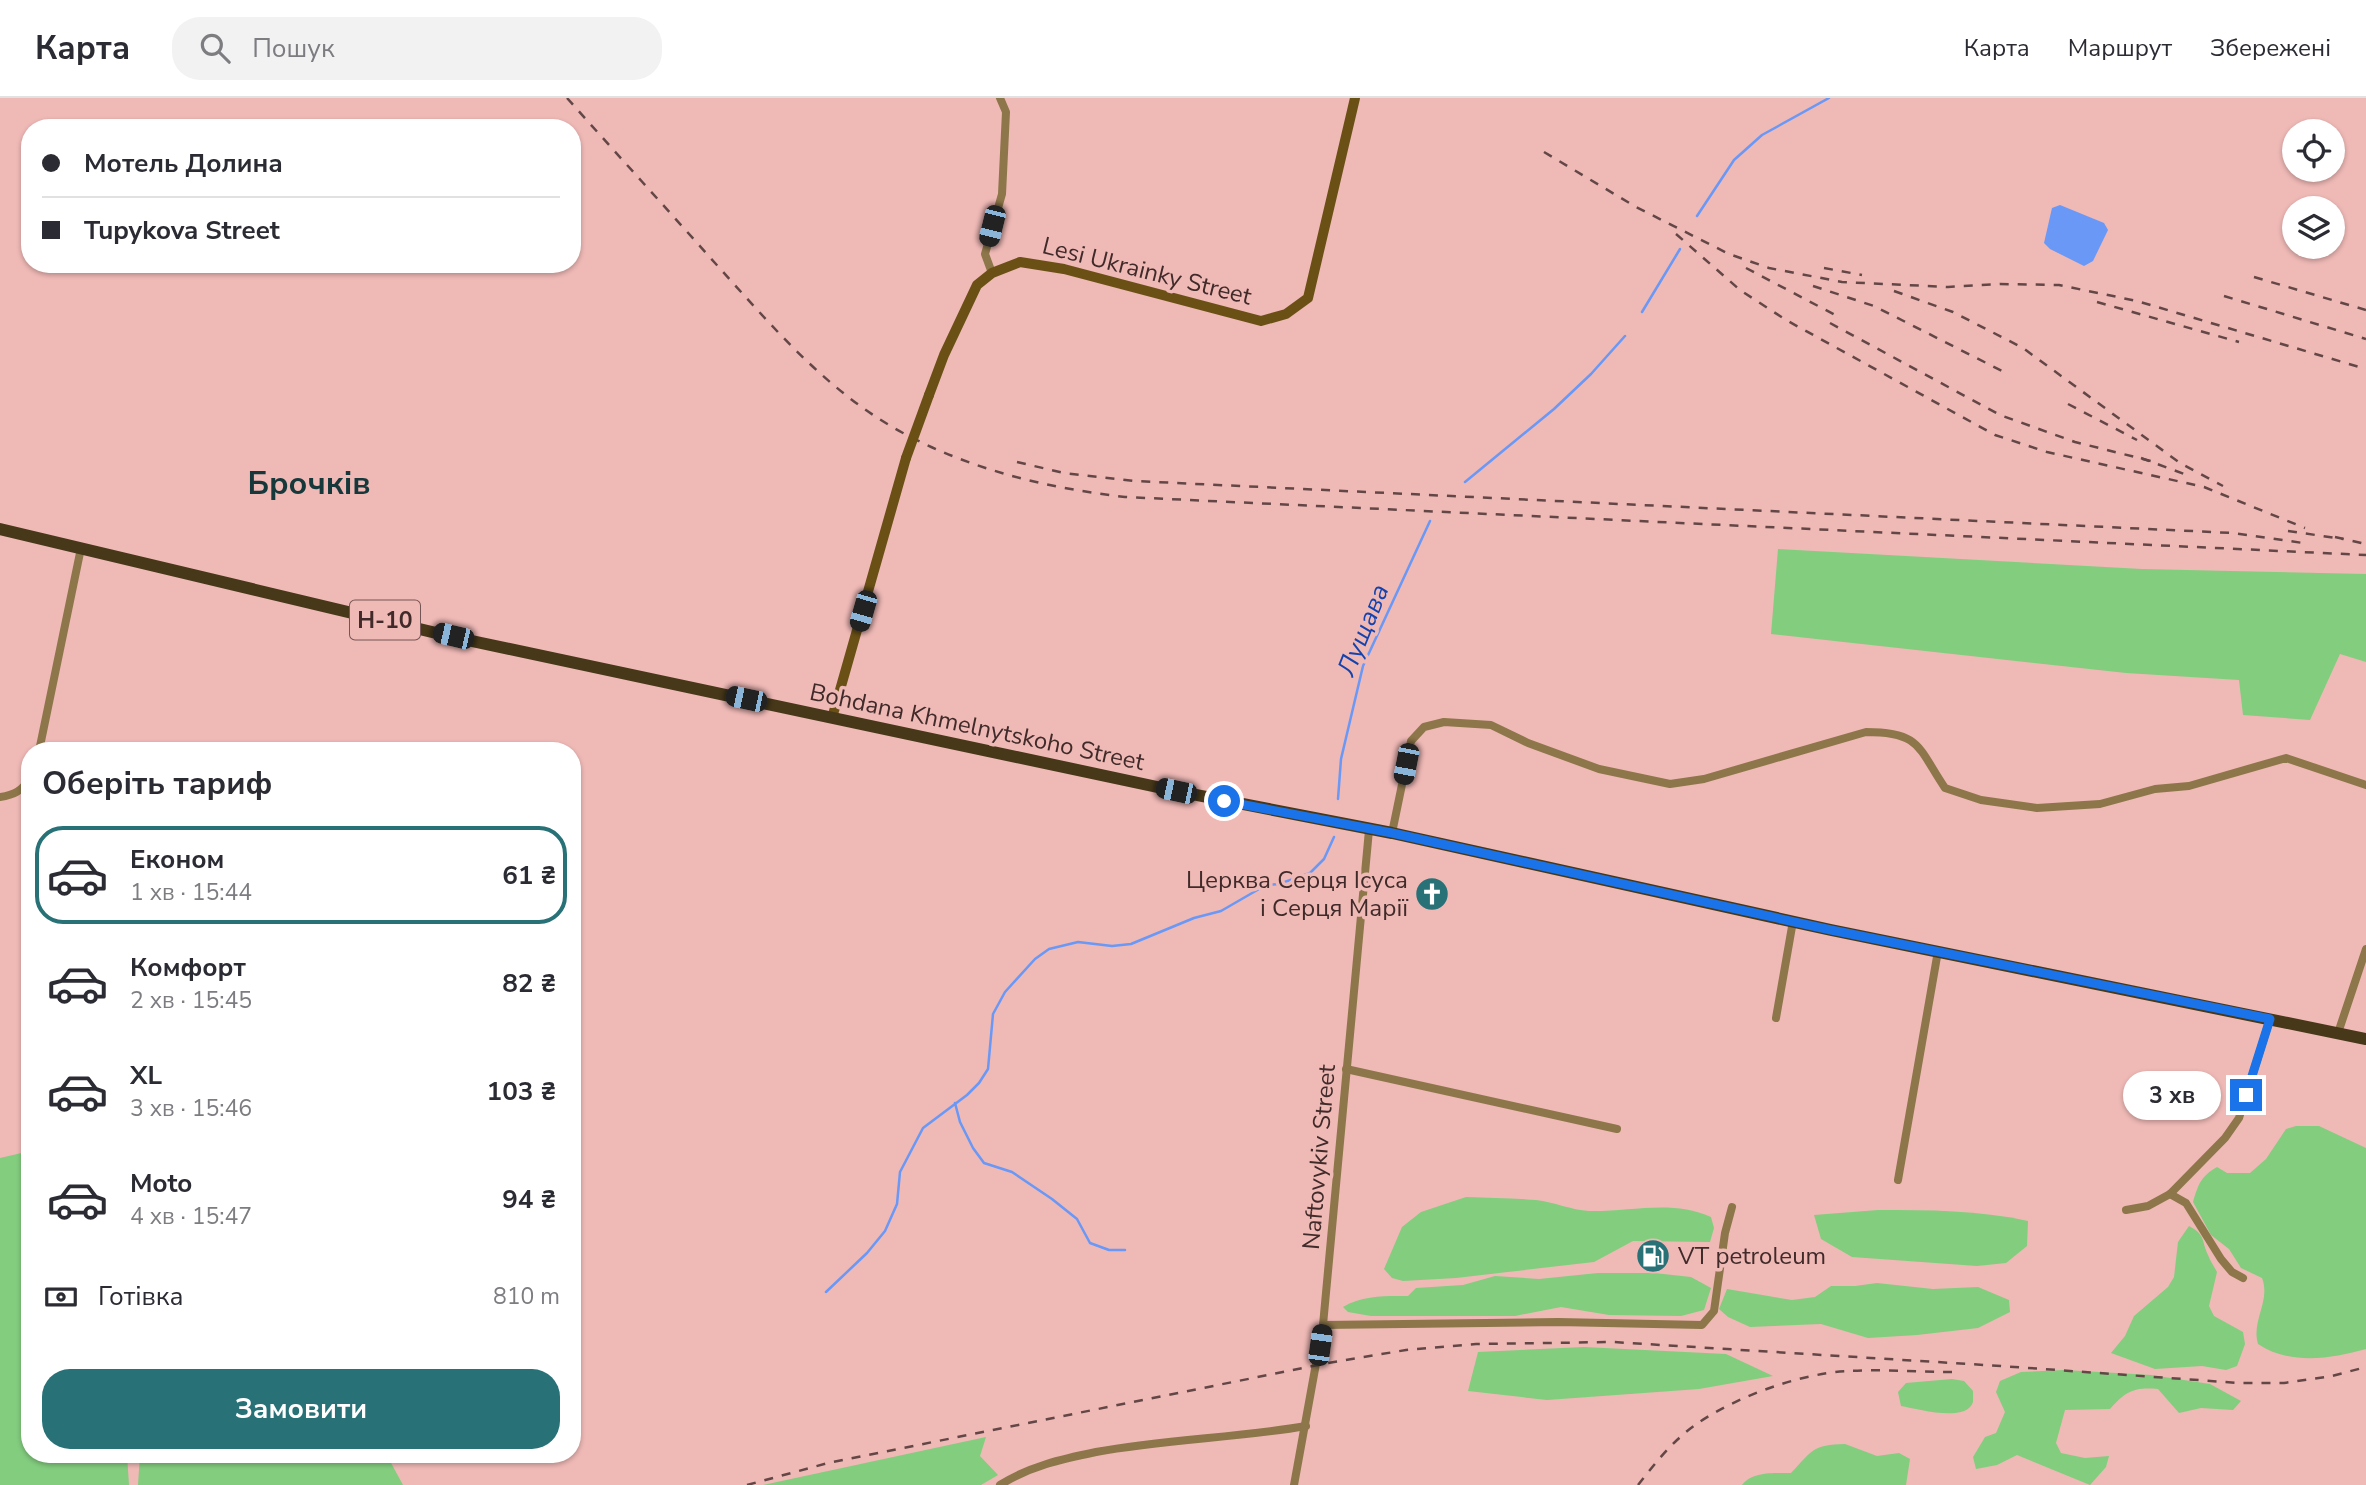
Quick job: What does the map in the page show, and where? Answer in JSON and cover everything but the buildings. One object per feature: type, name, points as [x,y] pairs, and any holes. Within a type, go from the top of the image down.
[{"type":"main road","name":"Н-10","points":[[0,529],[81,548]]},
{"type":"main road","name":"Bohdana Khmelnytskoho Street","points":[[81,548],[453,636],[832,718],[1392,833],[1793,921],[2366,1039]]},
{"type":"street","points":[[832,718],[906,458],[944,355],[977,285],[992,273],[985,254],[1002,194],[1006,112],[1000,98]]},
{"type":"street","name":"Lesi Ukrainky Street","points":[[992,273],[1020,262],[1064,269],[1261,321],[1286,314],[1308,298],[1355,98]]},
{"type":"street","points":[[41,742],[81,548]]},
{"type":"street","points":[[1392,833],[1411,741],[1424,727],[1444,722],[1491,725],[1528,743],[1599,769],[1670,784],[1703,779],[1866,732],[1892,732],[1910,740],[1922,750],[1945,788],[1981,800],[2036,808],[2100,804],[2155,789],[2189,786],[2286,758],[2366,785]]},
{"type":"street","points":[[0,797],[21,790]]},
{"type":"street","name":"Naftovykiv Street","points":[[1294,1485],[1323,1325],[1370,830]]},
{"type":"street","points":[[1776,1018],[1793,921]]},
{"type":"street","points":[[2338,1033],[2366,949]]},
{"type":"street","points":[[1898,1181],[1938,951]]},
{"type":"street","points":[[2126,1210],[2148,1206],[2170,1194],[2225,1138],[2239,1118],[2270,1019]]},
{"type":"street","points":[[1346,1069],[1617,1129]]},
{"type":"street","points":[[2170,1194],[2186,1203],[2221,1259],[2232,1272],[2243,1278]]},
{"type":"street","points":[[1323,1325],[1548,1322],[1702,1325],[1714,1311],[1732,1207]]},
{"type":"street","points":[[1000,1485],[1021,1472],[1061,1459],[1144,1444],[1306,1426]]},
{"type":"green space","points":[[1778,549],[2142,569],[2366,574],[2366,662],[2340,654],[2310,720],[2243,715],[2239,680],[2126,673],[1771,634]]},
{"type":"green space","points":[[2319,1126],[2366,1148],[2366,1349],[2310,1358],[2283,1355],[2258,1344],[2257,1327],[2264,1295],[2262,1278],[2241,1268],[2229,1249],[2211,1235],[2193,1202],[2201,1182],[2212,1170],[2217,1167],[2227,1173],[2250,1173],[2266,1159],[2286,1129]]},
{"type":"green space","points":[[21,1153],[21,1463],[128,1463],[129,1485],[0,1485],[0,1158]]},
{"type":"green space","points":[[1466,1197],[1536,1200],[1589,1211],[1666,1207],[1711,1217],[1714,1228],[1710,1242],[1633,1241],[1594,1262],[1456,1278],[1403,1281],[1392,1278],[1384,1269],[1402,1227],[1421,1212]]},
{"type":"green space","points":[[1878,1210],[1972,1213],[2028,1221],[2027,1246],[2006,1263],[1977,1266],[1852,1257],[1821,1239],[1814,1215]]},
{"type":"green space","points":[[2189,1226],[2201,1235],[2217,1272],[2209,1306],[2214,1316],[2243,1332],[2245,1344],[2237,1366],[2226,1370],[2202,1366],[2155,1369],[2111,1353],[2125,1336],[2134,1316],[2168,1287],[2174,1277],[2178,1242]]},
{"type":"green space","points":[[1598,1273],[1654,1273],[1691,1277],[1711,1288],[1704,1310],[1681,1316],[1609,1315],[1561,1307],[1515,1316],[1371,1316],[1348,1312],[1343,1307],[1367,1298],[1408,1296],[1416,1288],[1463,1285],[1495,1276],[1539,1279]]},
{"type":"green space","points":[[1877,1283],[1933,1289],[1978,1287],[2009,1300],[2010,1312],[1978,1328],[1868,1338],[1821,1324],[1750,1327],[1728,1317],[1719,1309],[1727,1289],[1792,1300],[1815,1297],[1831,1286]]},
{"type":"green space","points":[[1584,1347],[1726,1354],[1773,1376],[1699,1389],[1547,1400],[1468,1391],[1478,1352]]},
{"type":"green space","points":[[2064,1370],[2151,1375],[2210,1384],[2241,1401],[2233,1410],[2201,1408],[2179,1413],[2158,1389],[2143,1389],[2126,1394],[2110,1409],[2065,1410],[2056,1443],[2061,1453],[2085,1458],[2109,1456],[2106,1467],[2090,1485],[2017,1455],[1997,1465],[1976,1469],[1973,1457],[1985,1437],[1996,1433],[2005,1412],[1996,1392],[2000,1381],[2021,1372]]},
{"type":"green space","points":[[1952,1379],[1964,1381],[1973,1391],[1973,1402],[1969,1408],[1961,1412],[1941,1413],[1901,1406],[1898,1392],[1906,1383]]},
{"type":"green space","points":[[986,1437],[980,1456],[998,1475],[981,1485],[763,1485]]},
{"type":"green space","points":[[1845,1444],[1877,1456],[1899,1453],[1910,1459],[1906,1485],[1742,1485],[1746,1480],[1758,1475],[1791,1473],[1814,1450]]},
{"type":"green space","points":[[139,1463],[391,1463],[403,1485],[138,1485]]},
{"type":"water","points":[[2060,205],[2104,223],[2108,230],[2093,261],[2084,266],[2050,249],[2044,243],[2052,208]]},
{"type":"waterway","name":"Лущава","points":[[1697,216],[1734,160],[1762,135],[1829,98]]},
{"type":"waterway","name":"Лущава","points":[[1642,312],[1680,249]]},
{"type":"waterway","name":"Лущава","points":[[1465,482],[1554,409],[1591,374],[1625,336]]},
{"type":"waterway","name":"Лущава","points":[[1338,799],[1341,759],[1363,666],[1430,521]]},
{"type":"waterway","name":"Лущава","points":[[826,1292],[867,1253],[885,1231],[897,1204],[900,1172],[923,1128],[967,1095],[988,1069],[993,1014],[1005,992],[1035,959],[1049,949],[1078,942],[1112,946],[1131,944],[1194,918],[1221,911],[1266,885],[1279,884],[1310,873],[1324,859],[1334,837]]},
{"type":"waterway","points":[[955,1103],[960,1122],[984,1163],[1012,1172],[1052,1199],[1077,1219],[1090,1243],[1109,1250],[1125,1250]]},
{"type":"railway","points":[[567,98],[758,310],[825,378],[875,417],[903,433],[956,457],[1011,476],[1125,497],[2366,555]]},
{"type":"railway","points":[[1544,152],[1636,207],[1729,254],[1769,268],[1842,282],[1948,287],[2059,285],[2137,301],[2366,369]]},
{"type":"railway","points":[[1676,234],[1740,290],[1786,320],[1995,435],[2047,452],[2204,487],[2305,528]]},
{"type":"railway","points":[[1746,268],[1839,317]]},
{"type":"railway","points":[[1824,268],[1862,275]]},
{"type":"railway","points":[[2254,277],[2366,310]]},
{"type":"railway","points":[[1813,286],[1874,306],[2004,372]]},
{"type":"railway","points":[[1894,291],[1953,312],[2023,348],[2180,463],[2223,486]]},
{"type":"railway","points":[[2224,296],[2366,339]]},
{"type":"railway","points":[[2097,302],[2239,342]]},
{"type":"railway","points":[[1830,323],[2000,415],[2075,442],[2151,461]]},
{"type":"railway","points":[[2068,404],[2137,440]]},
{"type":"railway","points":[[2141,458],[2187,475]]},
{"type":"railway","points":[[1017,462],[1064,473],[1134,481],[2233,533],[2303,543]]},
{"type":"railway","points":[[2288,531],[2343,539]]},
{"type":"railway","points":[[2335,537],[2366,544]]},
{"type":"railway","points":[[747,1485],[828,1463],[1328,1363],[1406,1350],[1476,1344],[1613,1342],[2239,1383],[2284,1383],[2332,1376],[2366,1367]]},
{"type":"railway","points":[[1638,1485],[1666,1451],[1693,1426],[1734,1402],[1758,1392],[1828,1373],[1875,1370],[1952,1372]]},
{"type":"place","name":"Церква Серця Ісуса і Серця Марії","points":[[1432,894]]},
{"type":"place","name":"VT petroleum","points":[[1653,1256]]},
{"type":"district","name":"Брочків","points":[[309,483]]},
{"type":"route","points":[[1224,801],[1392,833],[1831,930],[2270,1019],[2246,1095]]}]
